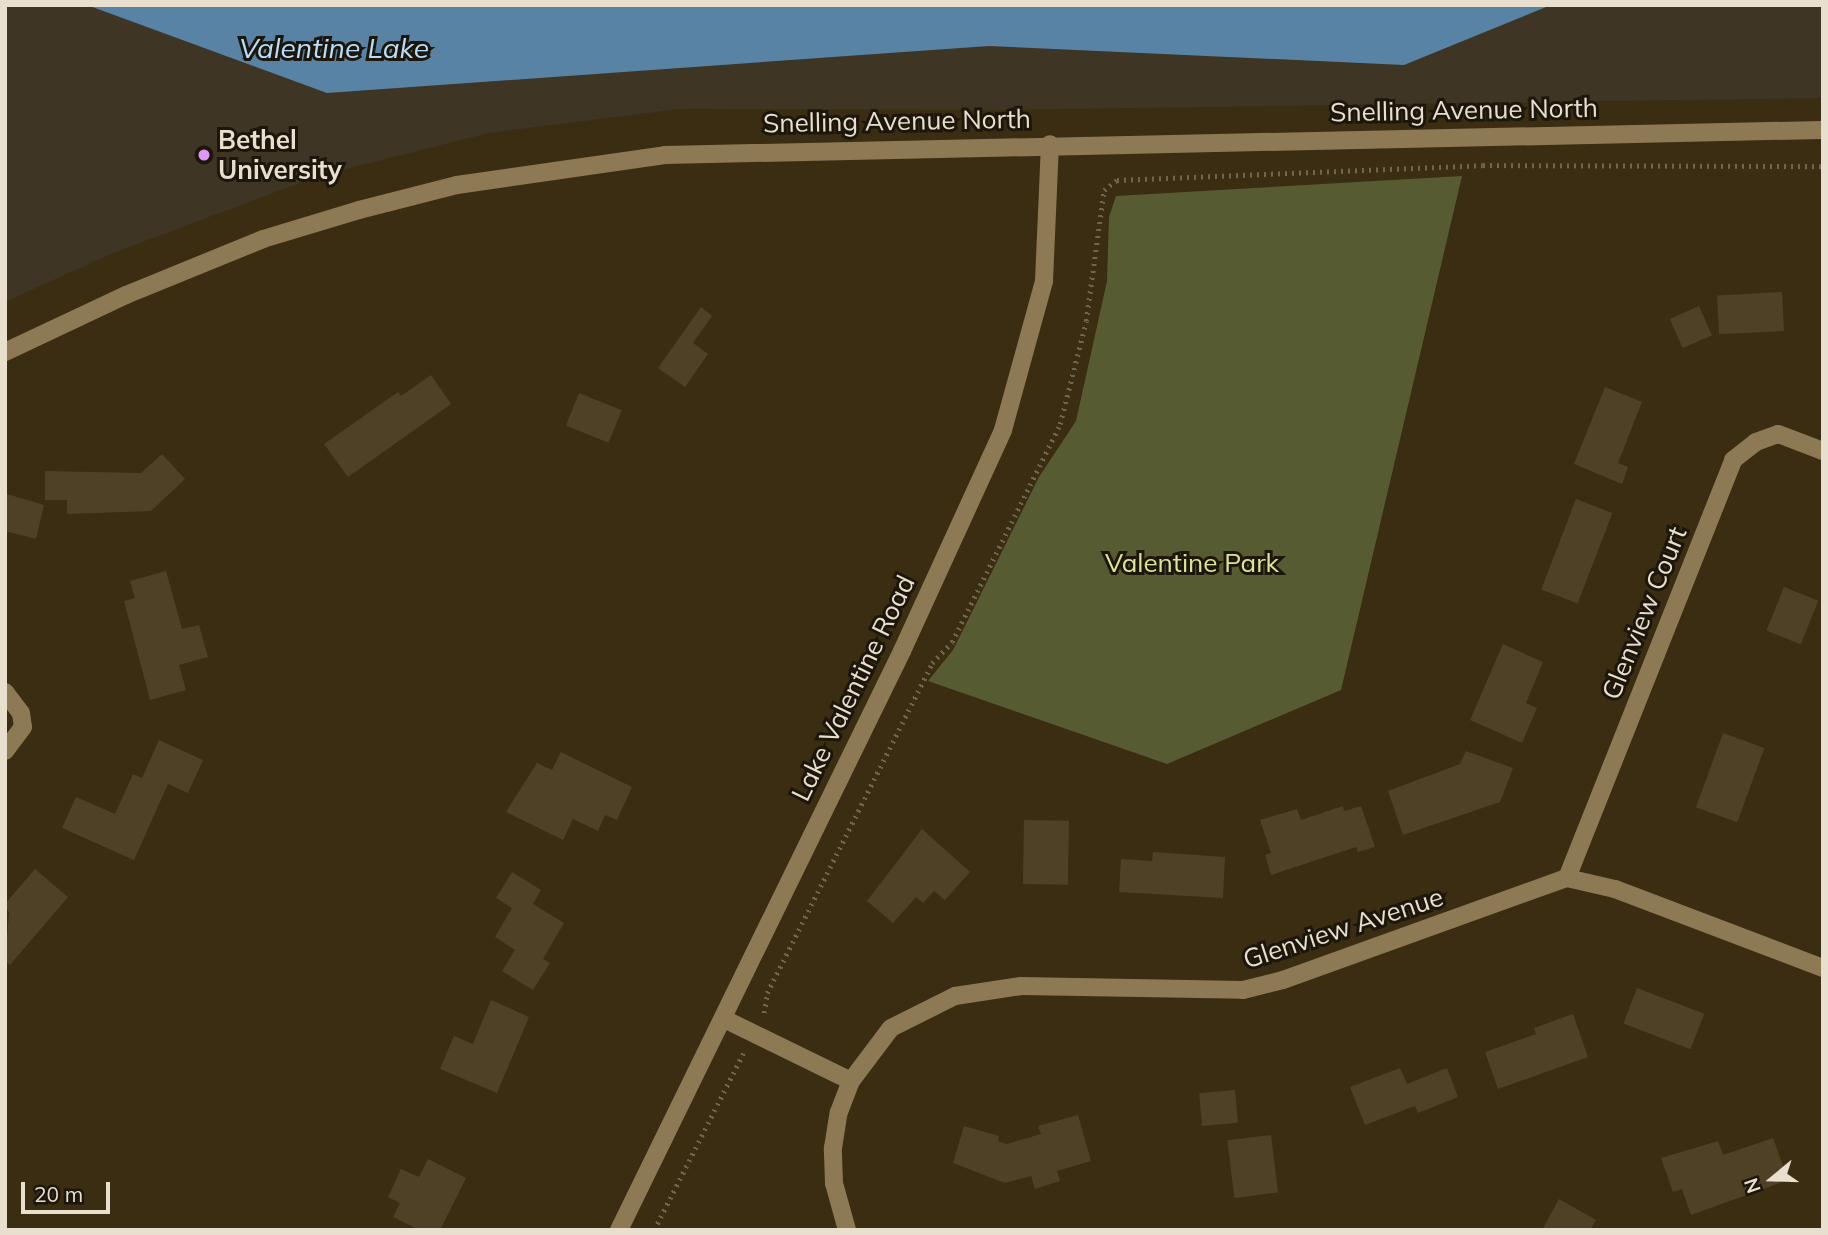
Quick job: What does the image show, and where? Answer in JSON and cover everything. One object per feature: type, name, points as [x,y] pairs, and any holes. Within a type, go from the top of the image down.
[{"type":"street","name":"Snelling Avenue North","points":[[5,352],[126,295],[263,239],[457,185],[666,155],[1049,144],[1823,130]]},
{"type":"street","name":"Lake Valentine Road","points":[[619,1230],[724,1019],[1003,430],[1044,281],[1049,144]]},
{"type":"street","name":"Glenview Court","points":[[1567,878],[1732,460],[1756,442],[1778,434],[1823,451]]},
{"type":"street","points":[[5,692],[21,713],[23,727],[5,751]]},
{"type":"street","points":[[1567,878],[1615,889],[1823,968]]},
{"type":"street","name":"Glenview Avenue","points":[[847,1230],[834,1183],[833,1149],[839,1112],[851,1081],[891,1028],[955,996],[1021,986],[1243,990],[1283,979],[1567,878]]},
{"type":"street","points":[[724,1019],[851,1081]]},
{"type":"path","points":[[654,1230],[766,1009],[767,993],[932,663],[952,642],[1060,424],[1086,321],[1104,190],[1117,180],[1483,165],[1823,166]]},
{"type":"shaded area","name":"Bethel University","points":[[5,5],[1823,5],[1823,98],[995,110],[680,109],[489,133],[318,176],[113,253],[5,302]]},
{"type":"green space","name":"Valentine Park","points":[[1462,176],[1341,690],[1167,764],[928,681],[953,650],[1039,477],[1076,421],[1107,281],[1109,217],[1116,196]]},
{"type":"water","name":"Valentine Lake","points":[[87,5],[1551,5],[1404,65],[989,46],[327,93]]},
{"type":"building","points":[[1782,292],[1784,331],[1719,334],[1717,295]]},
{"type":"building","points":[[1699,306],[1712,335],[1683,348],[1670,319]]},
{"type":"building","points":[[701,307],[712,316],[693,343],[708,354],[685,387],[658,368]]},
{"type":"building","points":[[431,375],[451,404],[348,477],[324,444],[398,392],[401,396]]},
{"type":"building","points":[[1605,387],[1642,402],[1618,463],[1628,467],[1622,484],[1574,464]]},
{"type":"building","points":[[579,393],[622,410],[609,443],[566,425]]},
{"type":"building","points":[[162,454],[185,479],[151,511],[67,514],[67,500],[45,500],[45,471],[141,473]]},
{"type":"building","points":[[7,494],[44,505],[36,539],[5,531]]},
{"type":"building","points":[[1576,499],[1612,513],[1578,604],[1541,590]]},
{"type":"building","points":[[166,571],[182,629],[199,625],[208,657],[179,665],[186,690],[150,700],[124,601],[135,598],[130,581]]},
{"type":"building","points":[[1784,587],[1818,601],[1801,644],[1766,631]]},
{"type":"building","points":[[1503,644],[1543,662],[1526,703],[1537,708],[1522,743],[1470,720]]},
{"type":"building","points":[[1723,733],[1764,748],[1737,822],[1696,807]]},
{"type":"building","points":[[159,740],[203,760],[188,793],[168,784],[134,860],[62,828],[76,797],[115,814],[133,774],[142,778]]},
{"type":"building","points":[[1466,751],[1513,768],[1500,802],[1403,835],[1388,791],[1460,764]]},
{"type":"building","points":[[561,752],[632,787],[617,820],[605,815],[598,831],[573,819],[563,840],[506,812],[537,763],[552,770]]},
{"type":"building","points":[[1343,806],[1344,811],[1361,806],[1375,847],[1358,852],[1356,847],[1271,875],[1265,855],[1271,853],[1260,820],[1297,809],[1301,820]]},
{"type":"building","points":[[1024,820],[1069,821],[1068,885],[1023,884]]},
{"type":"building","points":[[922,829],[970,872],[945,900],[934,891],[923,903],[916,897],[893,923],[867,901]]},
{"type":"building","points":[[1153,852],[1225,857],[1223,898],[1119,892],[1121,859],[1152,861]]},
{"type":"building","points":[[35,869],[68,897],[10,965],[5,961],[9,913],[5,904]]},
{"type":"building","points":[[512,872],[541,890],[533,904],[564,923],[543,959],[550,963],[533,990],[502,971],[515,950],[495,937],[512,908],[496,898]]},
{"type":"building","points":[[1637,988],[1704,1014],[1691,1049],[1623,1023]]},
{"type":"building","points":[[491,1000],[529,1017],[497,1093],[440,1069],[454,1036],[473,1044]]},
{"type":"building","points":[[1573,1014],[1588,1057],[1498,1089],[1485,1052],[1536,1034],[1534,1028]]},
{"type":"building","points":[[1400,1068],[1407,1084],[1447,1068],[1458,1097],[1418,1113],[1415,1106],[1365,1125],[1350,1087]]},
{"type":"building","points":[[1235,1090],[1238,1123],[1202,1126],[1199,1093]]},
{"type":"building","points":[[1078,1115],[1091,1161],[1057,1171],[1060,1181],[1035,1189],[1031,1176],[1005,1183],[953,1163],[964,1126],[999,1136],[998,1141],[1007,1144],[1041,1134],[1038,1126]]},
{"type":"building","points":[[1271,1135],[1278,1193],[1234,1198],[1227,1140]]},
{"type":"building","points":[[1773,1138],[1788,1180],[1691,1215],[1682,1189],[1673,1192],[1661,1158],[1718,1141],[1723,1155]]},
{"type":"building","points":[[428,1159],[466,1178],[440,1230],[419,1230],[393,1217],[400,1203],[388,1197],[401,1169],[419,1177]]},
{"type":"building","points":[[1559,1199],[1596,1220],[1590,1230],[1542,1230]]},
{"type":"place","name":"Bethel University","points":[[204,155]]}]
